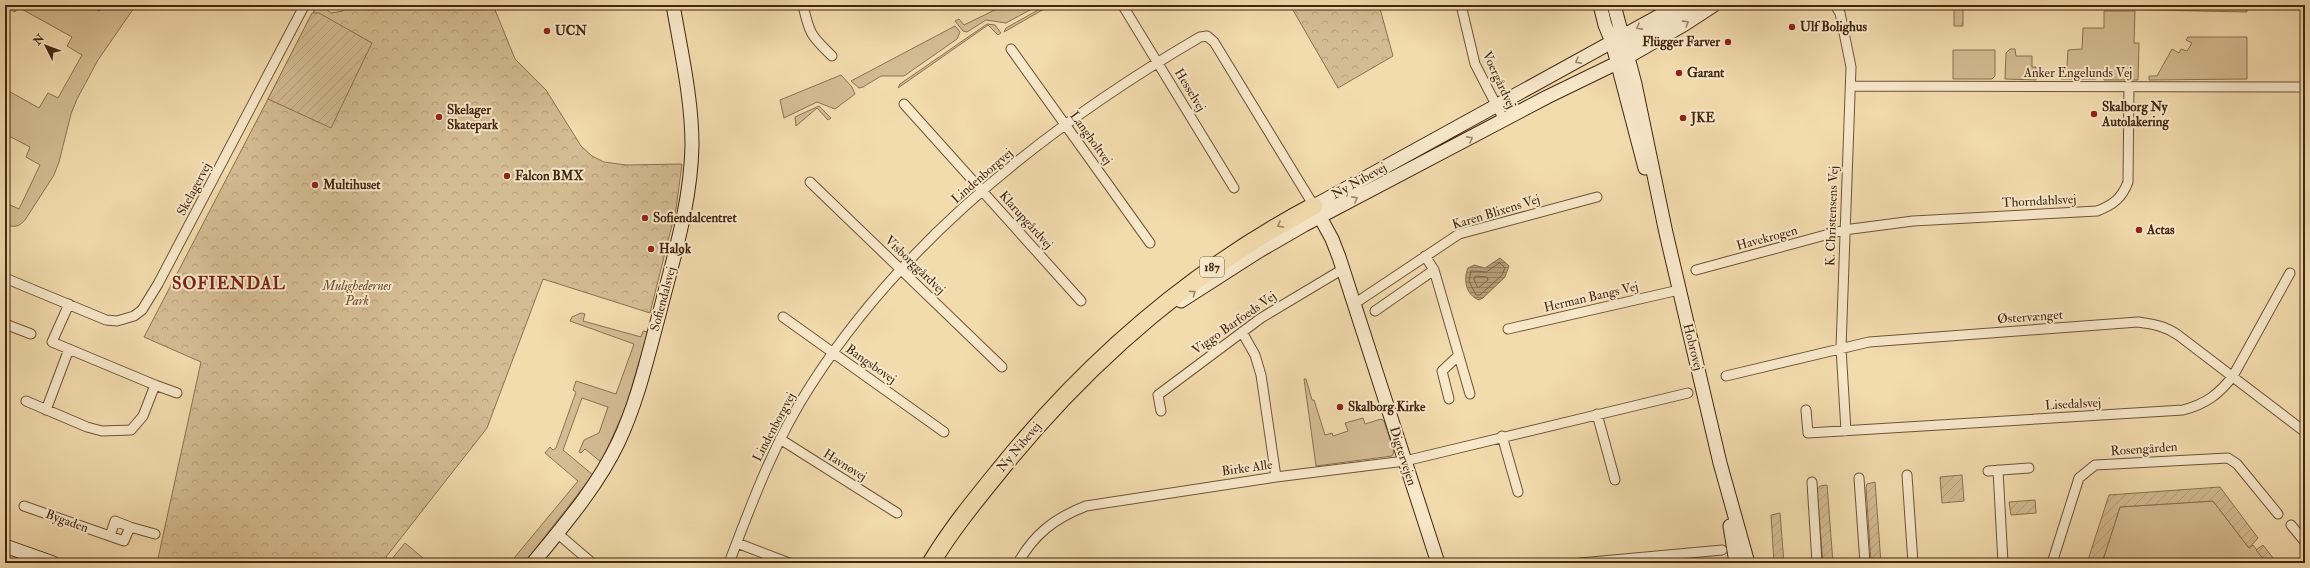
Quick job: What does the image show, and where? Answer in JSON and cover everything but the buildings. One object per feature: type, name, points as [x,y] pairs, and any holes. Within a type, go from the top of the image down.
[{"type":"highway","name":"Ny Nibevej","points":[[930,563],[953,527],[1027,436],[1081,380],[1155,310],[1194,279],[1248,244],[1317,211]]},
{"type":"highway","name":"Ny Nibevej","points":[[1121,342],[1170,308]]},
{"type":"main road","name":"Sofiendalsvej","points":[[533,563],[597,480],[618,443],[641,382],[681,230],[688,192],[691,141],[685,79],[673,5]]},
{"type":"main road","name":"Hobrovej","points":[[1600,5],[1605,26],[1620,50],[1646,132],[1679,290],[1720,463],[1748,563]]},
{"type":"main road","points":[[1608,5],[1620,50],[1694,5]]},
{"type":"main road","name":"Hobrovej","points":[[1614,5],[1620,50],[1649,182],[1666,233]]},
{"type":"main road","name":"187","points":[[1620,50],[1679,5]]},
{"type":"main road","name":"187","points":[[1620,50],[1714,5]]},
{"type":"main road","name":"Ny Nibevej","points":[[1170,308],[1317,211],[1496,106],[1620,50]]},
{"type":"main road","name":"Ny Nibevej","points":[[1317,211],[1504,120],[1547,97],[1620,50]]},
{"type":"main road","name":"Digtervejen","points":[[1317,211],[1332,239],[1343,269],[1438,563]]},
{"type":"main road","name":"Hobrovej","points":[[1720,463],[1736,563]]},
{"type":"main road","points":[[5,546],[28,559],[53,563]]},
{"type":"street","points":[[804,5],[808,31],[814,39],[832,56]]},
{"type":"street","name":"Voergårdvej","points":[[1461,5],[1475,64],[1504,120]]},
{"type":"street","name":"K. Christensens Vej","points":[[1835,5],[1840,13],[1851,67],[1841,348],[1846,431]]},
{"type":"street","name":"Hesselvej","points":[[1123,6],[1234,188]]},
{"type":"street","name":"Skelagervej","points":[[5,278],[106,320],[116,321],[126,319],[142,310],[158,284],[304,8]]},
{"type":"street","name":"Lindenborgvej","points":[[729,563],[780,440],[810,386],[833,353],[901,271],[982,191],[1064,124],[1157,62],[1200,37],[1207,36],[1214,42],[1317,211]]},
{"type":"street","name":"Langholtvej","points":[[1011,49],[1150,243]]},
{"type":"street","name":"Anker Engelunds Vej","points":[[1850,86],[2305,87]]},
{"type":"street","name":"Thorndahlsvej","points":[[1844,230],[1913,221],[2097,210],[2109,206],[2124,192],[2128,182],[2129,87]]},
{"type":"street","name":"Klarupgårdvej","points":[[904,104],[1080,301]]},
{"type":"street","name":"Visborggårdvej","points":[[810,182],[1002,367]]},
{"type":"street","name":"Karen Blixens Vej","points":[[1354,304],[1459,234],[1597,197]]},
{"type":"street","name":"Havekrogen","points":[[1696,270],[1844,230]]},
{"type":"street","points":[[1426,256],[1434,270],[1470,394]]},
{"type":"street","name":"Viggo Barfoeds Vej","points":[[1161,411],[1158,395],[1242,332],[1343,269]]},
{"type":"street","points":[[1375,311],[1434,270]]},
{"type":"street","name":"Lisedalsvej","points":[[1806,410],[1808,433],[2183,410],[2211,399],[2233,376],[2290,273]]},
{"type":"street","name":"Herman Bangs Vej","points":[[1508,329],[1679,290]]},
{"type":"street","points":[[69,304],[52,342],[176,393]]},
{"type":"street","name":"Bangsbovej","points":[[783,317],[944,432]]},
{"type":"street","name":"Østervænget","points":[[1726,376],[1869,342],[2138,322],[2168,328],[2305,432]]},
{"type":"street","points":[[5,324],[31,334]]},
{"type":"street","points":[[1242,332],[1255,355],[1261,375],[1276,477]]},
{"type":"street","points":[[46,410],[69,350]]},
{"type":"street","points":[[1449,399],[1442,371],[1459,355]]},
{"type":"street","points":[[26,401],[97,430],[131,430],[143,416],[155,385]]},
{"type":"street","name":"Birke Alle","points":[[1018,563],[1039,532],[1068,513],[1086,506],[1276,477],[1405,460],[1688,393]]},
{"type":"street","points":[[1597,414],[1615,480]]},
{"type":"street","points":[[1502,436],[1518,492]]},
{"type":"street","name":"Havnøvej","points":[[780,440],[897,513]]},
{"type":"street","name":"Rosengården","points":[[2052,563],[2079,478],[2095,465],[2228,458],[2237,464],[2278,514]]},
{"type":"street","points":[[1988,471],[2029,468]]},
{"type":"street","points":[[1998,470],[2003,563]]},
{"type":"street","points":[[1907,475],[1913,563]]},
{"type":"street","points":[[1859,478],[1865,563]]},
{"type":"street","points":[[1812,482],[1817,563]]},
{"type":"street","name":"Bygaden","points":[[24,506],[124,542],[130,527]]},
{"type":"street","points":[[110,536],[115,521],[155,534]]},
{"type":"street","points":[[2291,525],[2305,542]]},
{"type":"street","points":[[557,533],[592,563]]},
{"type":"street","points":[[736,543],[788,563]]},
{"type":"street","points":[[1580,563],[1722,550]]},
{"type":"green space","points":[[5,5],[89,5],[99,11],[103,5],[136,5],[98,60],[77,99],[71,114],[59,162],[54,175],[25,220],[18,225],[13,226],[5,224],[5,211],[8,204],[19,209],[40,165],[26,157],[30,147],[5,134],[5,89],[39,108],[48,93],[58,98],[82,55],[67,46],[72,37],[18,7],[15,12],[8,9],[6,12]]},
{"type":"green space","name":"Mulighedernes Park","points":[[317,5],[321,5],[331,13],[343,11],[347,5],[493,5],[515,59],[546,90],[581,146],[592,156],[604,162],[626,165],[682,164],[676,209],[650,313],[543,279],[487,428],[386,557],[393,563],[157,563],[201,362],[144,337]]},
{"type":"green space","points":[[1005,5],[1039,5],[1006,23],[986,20],[967,32],[963,31],[955,21],[959,19],[964,25]]},
{"type":"green space","points":[[1047,5],[1051,5],[1004,32],[1006,28]]},
{"type":"green space","points":[[1290,5],[1379,5],[1393,56],[1338,88]]},
{"type":"green space","points":[[1954,5],[1963,5],[1963,26],[1954,26]]},
{"type":"green space","points":[[2103,5],[2247,5],[2247,12],[2103,9]]},
{"type":"green space","points":[[2104,11],[2135,11],[2134,43],[2139,43],[2138,80],[2104,80],[2103,74],[2096,74],[2096,79],[2061,79],[2062,66],[2067,66],[2068,50],[2082,49],[2083,28],[2104,28]]},
{"type":"green space","points":[[312,13],[319,13],[372,43],[331,128],[268,99]]},
{"type":"green space","points":[[987,24],[995,25],[1001,33],[998,35],[988,25],[898,88],[900,84]]},
{"type":"green space","points":[[955,26],[960,32],[957,39],[904,76],[881,76],[859,88],[851,81]]},
{"type":"green space","points":[[2188,37],[2247,37],[2247,79],[2149,80],[2149,76],[2157,76],[2172,49],[2179,53],[2181,49],[2187,51],[2192,43],[2186,40]]},
{"type":"green space","points":[[2010,49],[2015,49],[2016,56],[2032,56],[2032,67],[2036,67],[2036,80],[2005,79],[2006,53]]},
{"type":"green space","points":[[1953,50],[1995,50],[1995,76],[1992,79],[1953,79]]},
{"type":"green space","points":[[841,75],[852,87],[855,94],[835,109],[817,102],[784,118],[780,100]]},
{"type":"green space","points":[[819,106],[831,118],[828,120],[817,108],[796,126],[795,117]]},
{"type":"green space","points":[[581,313],[585,314],[583,321],[641,337],[643,331],[648,332],[625,409],[601,462],[585,449],[581,453],[579,452],[584,440],[599,433],[608,407],[582,398],[563,450],[593,475],[524,563],[510,563],[578,481],[545,453],[550,447],[553,450],[556,448],[576,392],[573,390],[576,381],[616,394],[634,344],[570,321],[572,317]]},
{"type":"green space","points":[[1304,379],[1306,379],[1312,400],[1314,400],[1325,435],[1332,433],[1333,436],[1348,431],[1345,423],[1363,418],[1365,424],[1381,419],[1384,421],[1394,452],[1392,456],[1316,466]]},
{"type":"green space","points":[[1962,475],[1964,501],[1942,503],[1940,477]]},
{"type":"green space","points":[[1875,482],[1881,563],[1871,563],[1866,488],[1867,484]]},
{"type":"green space","points":[[1827,485],[1833,563],[1823,563],[1817,490],[1820,486]]},
{"type":"green space","points":[[2220,487],[2258,538],[2249,548],[2213,501],[2120,507],[2102,563],[2087,563],[2109,495]]},
{"type":"green space","points":[[2035,500],[2036,513],[2011,515],[2009,502]]},
{"type":"green space","points":[[2213,501],[2249,548],[2253,545],[2267,563],[2102,563],[2120,507]]},
{"type":"green space","points":[[1780,513],[1784,563],[1774,563],[1771,515]]},
{"type":"green space","points":[[405,543],[429,563],[395,563],[391,560]]},
{"type":"green space","points":[[2263,545],[2277,563],[2267,563],[2256,550]]},
{"type":"water","points":[[1500,258],[1509,266],[1505,277],[1483,298],[1479,300],[1475,298],[1468,291],[1467,287],[1466,277],[1468,268],[1474,265],[1485,268]]},
{"type":"place","name":"Ulf Bolighus","points":[[1792,27]]},
{"type":"place","name":"UCN","points":[[547,31]]},
{"type":"place","name":"Flügger Farver","points":[[1728,42]]},
{"type":"place","name":"Garant","points":[[1679,73]]},
{"type":"place","name":"Skalborg Ny Autolakering","points":[[2094,114]]},
{"type":"place","name":"Skelager Skatepark","points":[[439,117]]},
{"type":"place","name":"JKE","points":[[1683,118]]},
{"type":"place","name":"Falcon BMX","points":[[507,176]]},
{"type":"place","name":"Multihuset","points":[[315,185]]},
{"type":"place","name":"Sofiendalcentret","points":[[645,218]]},
{"type":"place","name":"Actas","points":[[2139,230]]},
{"type":"place","name":"Hal9k","points":[[651,249]]},
{"type":"place","name":"Skalborg Kirke","points":[[1340,407]]},
{"type":"district","name":"SOFIENDAL","points":[[229,283]]}]
